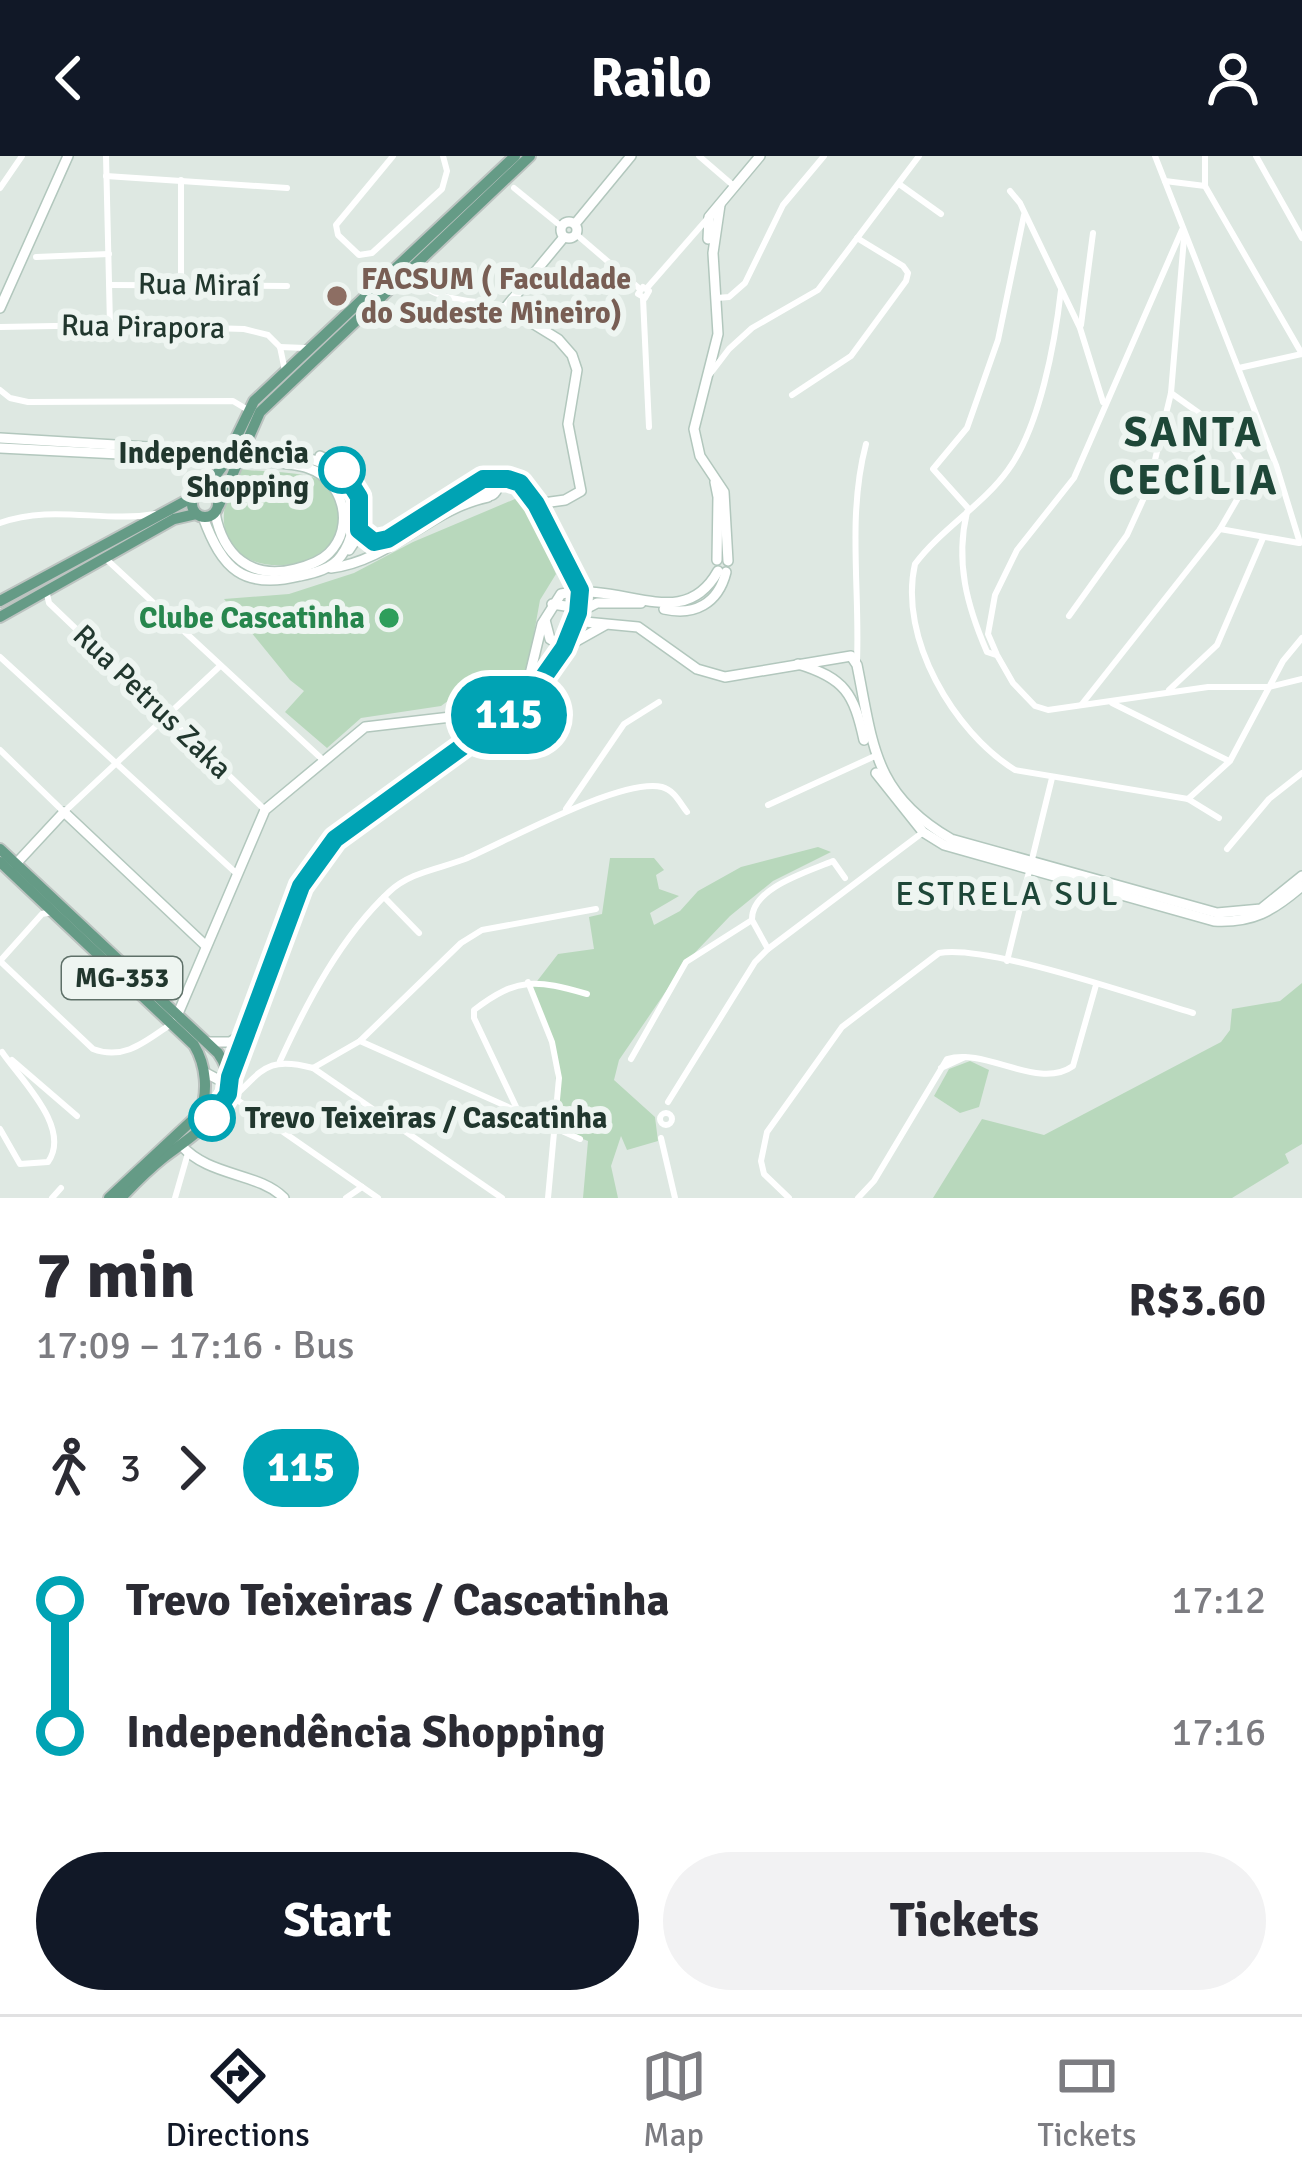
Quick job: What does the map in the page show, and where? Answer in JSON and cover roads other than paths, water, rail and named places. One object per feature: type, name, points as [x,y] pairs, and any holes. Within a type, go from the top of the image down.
[{"type":"main road","points":[[208,512],[192,503],[222,467],[248,411],[515,156]]},
{"type":"main road","points":[[208,512],[260,412],[530,156]]},
{"type":"main road","points":[[0,601],[199,493],[214,495],[208,512]]},
{"type":"main road","points":[[0,617],[174,519],[208,512]]},
{"type":"main road","name":"MG-353","points":[[0,849],[46,910],[206,1042],[227,1066],[230,1077]]},
{"type":"main road","name":"MG-353","points":[[8,865],[165,1005],[194,1046],[204,1076]]},
{"type":"main road","points":[[109,1198],[192,1121],[204,1099],[204,1076]]},
{"type":"main road","points":[[184,1149],[181,1138],[206,1108],[204,1076]]},
{"type":"main road","points":[[122,1198],[140,1177],[184,1149],[220,1109],[231,1095],[230,1077]]},
{"type":"street","points":[[0,188],[22,156]]},
{"type":"street","points":[[0,308],[68,156]]},
{"type":"street","points":[[106,156],[110,325]]},
{"type":"street","points":[[393,156],[338,220],[338,235],[359,255],[372,253],[442,189],[447,171],[443,156]]},
{"type":"street","points":[[506,307],[631,156]]},
{"type":"street","points":[[699,156],[735,187]]},
{"type":"street","points":[[650,427],[643,298],[639,296],[760,156]]},
{"type":"street","points":[[717,298],[729,297],[745,283],[776,217],[824,156]]},
{"type":"street","points":[[708,377],[752,328],[818,290],[919,156]]},
{"type":"street","points":[[1155,156],[1301,543],[1220,529]]},
{"type":"street","points":[[1205,156],[1205,186],[1302,354],[1238,368]]},
{"type":"street","points":[[1256,156],[1302,238]]},
{"type":"street","points":[[106,176],[287,188]]},
{"type":"street","points":[[181,285],[182,179]]},
{"type":"street","points":[[1165,181],[1205,186]]},
{"type":"street","points":[[898,184],[941,214]]},
{"type":"street","points":[[514,188],[644,288]]},
{"type":"street","points":[[1010,191],[1080,328],[1104,405]]},
{"type":"street","points":[[710,236],[720,205]]},
{"type":"street","points":[[968,508],[933,469],[967,428],[975,406],[998,340],[1024,215]]},
{"type":"street","points":[[578,613],[604,602],[692,612],[718,592],[726,501],[697,449],[694,429],[719,327],[709,217]]},
{"type":"street","points":[[1080,328],[1093,233]]},
{"type":"street","points":[[1070,616],[1141,513],[1171,393],[1183,233]]},
{"type":"street","points":[[1183,233],[1067,492],[1002,575],[988,634],[1013,683],[1035,706],[1048,710],[1208,687],[1269,687],[1302,680]]},
{"type":"street","points":[[689,242],[710,236]]},
{"type":"street","points":[[792,395],[851,356],[906,281],[903,266],[857,238]]},
{"type":"street","points":[[36,257],[109,254]]},
{"type":"street","points":[[1179,286],[1195,265]]},
{"type":"street","points":[[417,281],[442,298],[462,297],[506,307],[558,339],[572,355],[577,370],[568,424],[580,491],[566,500],[536,504]]},
{"type":"street","name":"Rua Miraí","points":[[110,285],[287,286]]},
{"type":"street","points":[[1061,290],[1047,368],[1024,442],[1007,472],[915,564],[912,579],[920,643],[936,680],[974,738],[1016,770],[1188,799],[1219,818]]},
{"type":"street","name":"Rua Pirapora","points":[[0,327],[244,329],[268,335],[280,347],[309,348]]},
{"type":"street","points":[[280,347],[285,371]]},
{"type":"street","points":[[0,390],[28,402],[233,401],[248,411]]},
{"type":"street","points":[[1082,704],[1220,529],[1242,491],[1244,465],[1220,428],[1171,393]]},
{"type":"street","points":[[0,438],[198,454]]},
{"type":"street","points":[[866,444],[854,527],[858,667],[872,757]]},
{"type":"street","points":[[0,448],[321,462],[343,481],[350,497],[352,518],[341,556]]},
{"type":"street","points":[[265,457],[310,453],[337,465],[352,480],[359,497],[359,530],[354,543],[326,568]]},
{"type":"street","points":[[208,512],[227,549],[253,569],[282,572],[315,563],[329,553],[344,520],[341,498],[332,484],[304,466],[265,457]]},
{"type":"street","points":[[204,1076],[216,1081],[230,1077],[301,886],[335,839],[519,707],[564,648],[578,613],[580,590],[536,504],[520,483],[486,478],[381,542],[359,530]]},
{"type":"street","points":[[491,495],[494,480]]},
{"type":"street","points":[[479,483],[480,492],[491,495]]},
{"type":"street","points":[[208,512],[217,550],[244,577],[267,582],[368,559],[461,504],[520,483]]},
{"type":"street","points":[[968,508],[959,545],[961,568],[976,628],[987,652],[997,656]]},
{"type":"street","points":[[0,523],[37,514],[159,514]]},
{"type":"street","points":[[1166,693],[1217,645],[1263,538]]},
{"type":"street","points":[[104,557],[322,760]]},
{"type":"street","points":[[519,707],[544,616],[561,594],[566,565]]},
{"type":"street","points":[[561,594],[597,590],[681,604],[702,594],[722,566]]},
{"type":"street","points":[[572,576],[597,590]]},
{"type":"street","name":"Rua Petrus Zaka","points":[[48,590],[49,602],[265,810]]},
{"type":"street","points":[[552,604],[568,605],[585,622],[630,625],[646,631],[710,674],[735,677],[840,656],[858,667]]},
{"type":"street","points":[[544,616],[548,635],[564,648]]},
{"type":"street","points":[[564,648],[605,625]]},
{"type":"street","points":[[1188,799],[1230,761],[1269,687],[1302,638]]},
{"type":"street","points":[[858,644],[832,668],[854,702],[872,757],[926,829],[1214,921],[1261,917],[1302,886]]},
{"type":"street","points":[[0,658],[236,873]]},
{"type":"street","points":[[794,663],[837,680],[849,680],[858,667]]},
{"type":"street","points":[[8,865],[219,667]]},
{"type":"street","points":[[1109,701],[1230,761]]},
{"type":"street","points":[[564,812],[625,724],[659,702]]},
{"type":"street","points":[[46,910],[0,961],[93,1049],[124,1053],[174,1020],[265,810],[322,760],[351,735],[378,723],[519,707]]},
{"type":"street","points":[[0,750],[205,945]]},
{"type":"street","points":[[768,805],[872,757]]},
{"type":"street","points":[[1227,849],[1270,800],[1302,773]]},
{"type":"street","points":[[1007,961],[1052,778]]},
{"type":"street","points":[[280,1061],[316,986],[400,883],[564,812],[649,786],[671,790],[687,812]]},
{"type":"street","points":[[675,1198],[660,1119],[755,962],[926,829]]},
{"type":"street","points":[[768,949],[752,920],[758,900],[833,861],[845,878]]},
{"type":"street","points":[[1030,865],[1217,914],[1261,909],[1302,876]]},
{"type":"street","points":[[384,897],[419,933]]},
{"type":"street","points":[[313,1068],[360,1041],[446,957],[482,930],[596,909]]},
{"type":"street","points":[[631,1059],[686,962],[752,920]]},
{"type":"street","points":[[789,1198],[764,1174],[762,1147],[767,1132],[842,1027],[938,953],[1007,961],[1193,1012]]},
{"type":"street","points":[[519,1113],[473,1018],[475,1010],[491,997],[528,982],[587,994]]},
{"type":"street","points":[[528,982],[552,1042],[559,1078],[548,1198]]},
{"type":"street","points":[[858,1198],[874,1181],[947,1059],[967,1056],[1053,1075],[1073,1066],[1096,985]]},
{"type":"street","points":[[165,1005],[184,998]]},
{"type":"street","points":[[206,1042],[230,1042],[249,1029]]},
{"type":"street","points":[[360,1041],[580,1138]]},
{"type":"street","points":[[1,1051],[77,1116]]},
{"type":"street","points":[[0,1129],[20,1164],[48,1162],[55,1152],[53,1127],[1,1051]]},
{"type":"street","points":[[378,1198],[231,1095],[280,1061],[313,1068],[502,1198]]},
{"type":"street","points":[[661,1138],[671,1119],[668,1102]]},
{"type":"street","points":[[660,1119],[664,1125],[671,1119]]},
{"type":"street","points":[[175,1198],[184,1149],[221,1173],[276,1190],[284,1198]]},
{"type":"street","points":[[346,1198],[362,1187]]},
{"type":"street","points":[[52,1198],[61,1188]]},
{"type":"place","name":"FACSUM ( Faculdade do Sudeste Mineiro)","points":[[337,296]]},
{"type":"place","name":"Independência Shopping","points":[[342,470]]},
{"type":"place","name":"Clube Cascatinha","points":[[389,618]]},
{"type":"place","name":"Trevo Teixeiras / Cascatinha","points":[[212,1118]]},
{"type":"district","name":"SANTA CECÍLIA","points":[[1194,456]]},
{"type":"district","name":"ESTRELA SUL","points":[[1008,894]]}]
